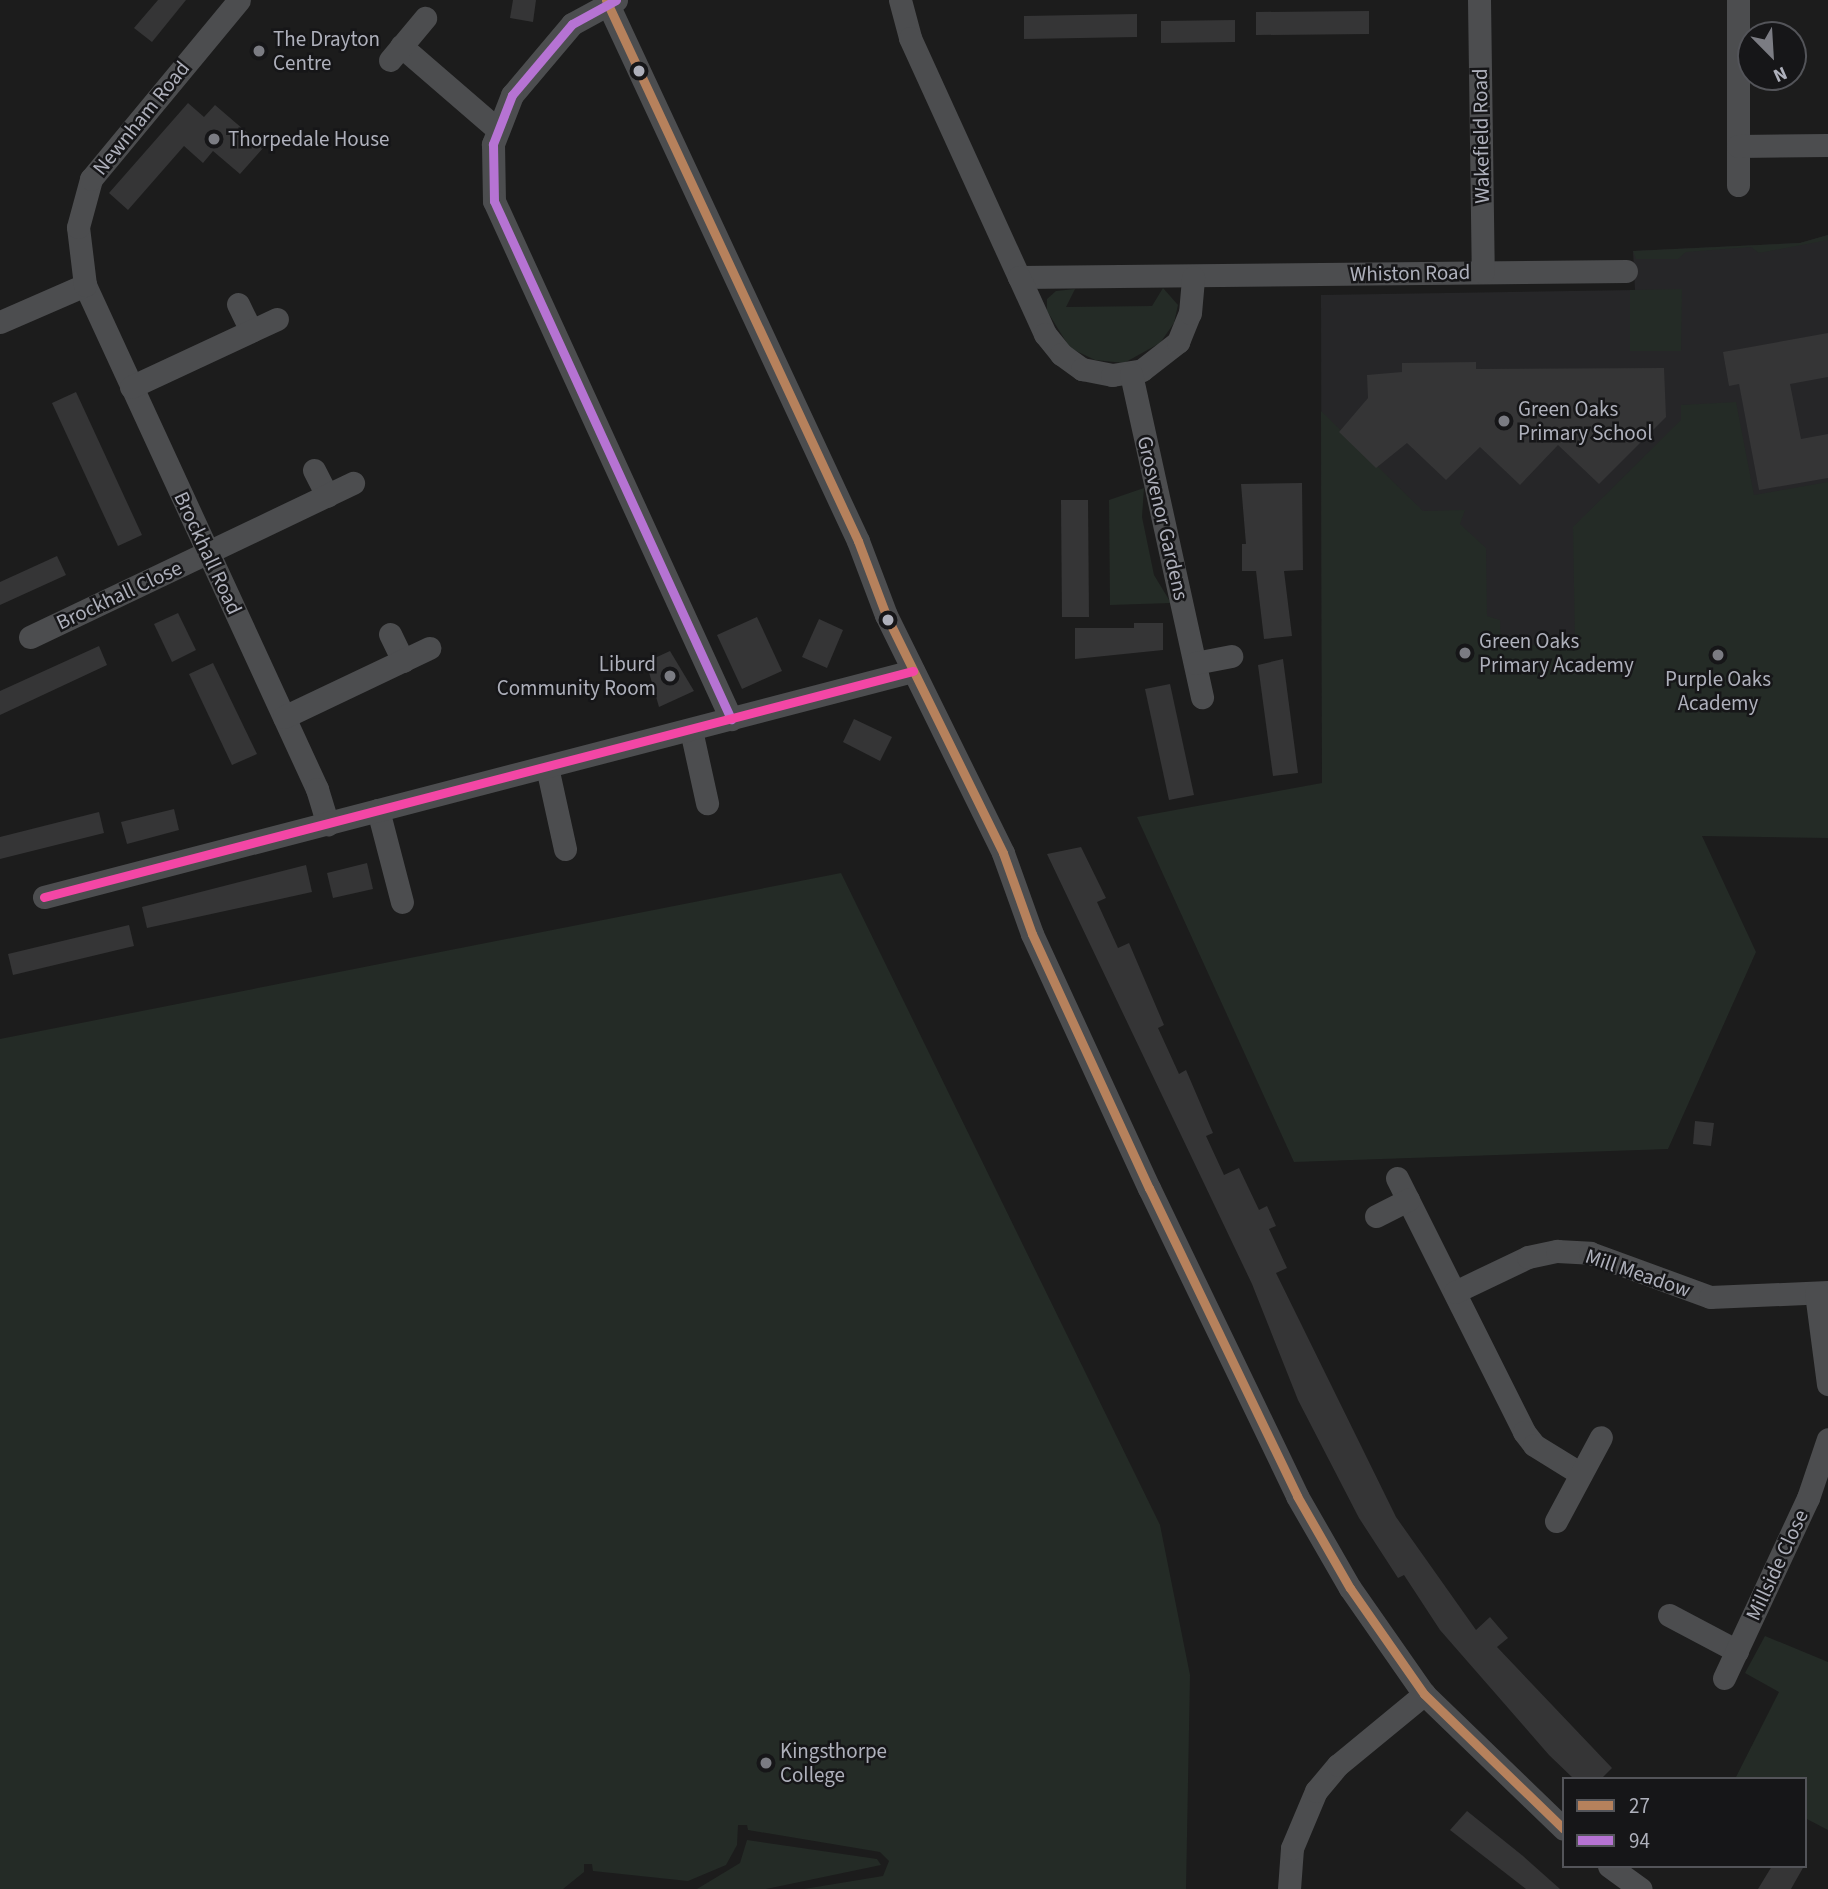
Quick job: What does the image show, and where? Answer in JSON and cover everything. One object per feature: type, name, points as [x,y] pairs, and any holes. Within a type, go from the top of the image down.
[{"type":"street","name":"Newnham Road","points":[[85,285],[78,228],[91,180],[239,0]]},
{"type":"street","points":[[901,0],[910,38],[1045,334],[1061,354],[1093,373],[1131,374],[1162,358],[1178,342],[1190,313],[1193,277]]},
{"type":"street","name":"Wakefield Road","points":[[1479,0],[1483,272]]},
{"type":"street","points":[[1738,0],[1738,186]]},
{"type":"street","points":[[731,719],[503,230],[491,180],[496,128],[512,95],[572,24],[609,1],[858,541],[913,671],[1003,853],[1037,946],[1248,1399],[1340,1572],[1424,1694],[1562,1827]]},
{"type":"street","points":[[425,18],[395,53],[496,128]]},
{"type":"street","points":[[1738,146],[1828,145]]},
{"type":"street","name":"Whiston Road","points":[[1019,278],[1626,271]]},
{"type":"street","points":[[0,322],[85,285]]},
{"type":"street","name":"Brockhall Road","points":[[85,285],[284,717],[328,824]]},
{"type":"street","points":[[238,304],[251,331]]},
{"type":"street","points":[[131,387],[277,318]]},
{"type":"street","name":"Grosvenor Gardens","points":[[1131,374],[1202,697]]},
{"type":"street","points":[[314,470],[327,496]]},
{"type":"street","name":"Brockhall Close","points":[[30,637],[353,483]]},
{"type":"street","points":[[390,635],[403,661]]},
{"type":"street","points":[[284,717],[429,648]]},
{"type":"street","points":[[1195,663],[1231,656]]},
{"type":"street","points":[[44,897],[913,671]]},
{"type":"street","points":[[691,730],[707,803]]},
{"type":"street","points":[[547,767],[565,849]]},
{"type":"street","points":[[378,810],[402,902]]},
{"type":"street","points":[[1397,1178],[1524,1432],[1534,1445],[1581,1474]]},
{"type":"street","points":[[1376,1216],[1408,1200]]},
{"type":"street","name":"Mill Meadow","points":[[1455,1292],[1528,1257],[1558,1251],[1590,1252],[1710,1297],[1822,1292]]},
{"type":"street","points":[[1822,1292],[1828,1384]]},
{"type":"street","points":[[1556,1521],[1601,1437]]},
{"type":"street","name":"Millside Close","points":[[1724,1678],[1808,1498],[1828,1439]]},
{"type":"street","points":[[1669,1615],[1737,1651]]},
{"type":"street","points":[[1289,1889],[1295,1838],[1316,1791],[1338,1765],[1424,1694]]},
{"type":"street","points":[[1612,1868],[1641,1889]]},
{"type":"shaded area","points":[[1828,235],[1828,838],[1322,783],[1321,295],[1635,290],[1633,251],[1800,243]]},
{"type":"shaded area","points":[[1828,235],[1828,240],[1759,253],[1751,247],[1686,252],[1678,259],[1636,259],[1633,251],[1800,243]]},
{"type":"shaded area","points":[[1163,288],[1178,305],[1174,323],[1160,343],[1124,363],[1095,360],[1070,348],[1047,311],[1047,299],[1056,291],[1075,289],[1066,307],[1152,306]]},
{"type":"shaded area","points":[[1682,289],[1681,351],[1630,351],[1630,290]]},
{"type":"shaded area","points":[[1736,402],[1754,495],[1828,482],[1828,838],[1702,836],[1756,952],[1668,1149],[1294,1162],[1137,817],[1322,783],[1321,411],[1423,511],[1465,510],[1460,524],[1486,548],[1487,616],[1500,620],[1501,646],[1575,644],[1573,527],[1681,420],[1681,405]]},
{"type":"shaded area","points":[[1144,488],[1142,517],[1154,575],[1171,603],[1110,605],[1109,500]]},
{"type":"shaded area","points":[[841,873],[1160,1525],[1190,1675],[1186,1889],[804,1889],[883,1876],[889,1861],[880,1852],[748,1830],[747,1825],[738,1825],[737,1845],[726,1865],[688,1881],[593,1871],[592,1864],[584,1864],[584,1872],[563,1889],[0,1889],[0,1039]]},
{"type":"shaded area","points":[[1765,1636],[1828,1662],[1828,1830],[1807,1819],[1807,1777],[1736,1777],[1779,1692],[1745,1673]]},
{"type":"shaded area","points":[[747,1840],[877,1859],[881,1865],[766,1889],[697,1889],[740,1863]]},
{"type":"building","points":[[158,0],[186,0],[152,42],[134,28]]},
{"type":"building","points":[[513,0],[536,0],[533,22],[510,18]]},
{"type":"building","points":[[1369,11],[1369,34],[1256,35],[1256,12]]},
{"type":"building","points":[[1137,14],[1137,37],[1024,39],[1024,16]]},
{"type":"building","points":[[1235,20],[1235,42],[1161,43],[1161,21]]},
{"type":"building","name":"Thorpedale House","points":[[188,103],[204,117],[215,105],[264,147],[240,174],[213,151],[203,163],[184,146],[128,210],[109,193]]},
{"type":"building","points":[[1828,333],[1828,377],[1790,384],[1801,439],[1828,434],[1828,478],[1759,490],[1739,384],[1729,386],[1723,352]]},
{"type":"building","name":"Green Oaks Primary School","points":[[1476,362],[1476,369],[1664,368],[1666,417],[1599,484],[1558,445],[1520,485],[1480,447],[1446,480],[1407,443],[1376,468],[1339,432],[1368,398],[1367,375],[1402,372],[1402,363]]},
{"type":"building","points":[[76,392],[142,535],[118,546],[52,403]]},
{"type":"building","points":[[1302,483],[1303,570],[1284,571],[1292,636],[1264,639],[1256,571],[1242,571],[1242,544],[1246,544],[1241,484]]},
{"type":"building","points":[[1061,500],[1088,500],[1089,617],[1062,617]]},
{"type":"building","points":[[57,556],[66,575],[0,605],[0,582]]},
{"type":"building","points":[[178,613],[196,650],[172,662],[154,624]]},
{"type":"building","points":[[757,617],[782,671],[742,689],[717,635]]},
{"type":"building","points":[[819,619],[843,630],[827,668],[802,657]]},
{"type":"building","points":[[1134,623],[1163,623],[1163,650],[1075,659],[1075,628],[1134,628]]},
{"type":"building","points":[[99,646],[107,665],[0,715],[0,691]]},
{"type":"building","name":"Liburd Community Room","points":[[670,651],[694,691],[659,707],[646,662]]},
{"type":"building","points":[[1283,659],[1298,773],[1273,776],[1258,665]]},
{"type":"building","points":[[213,663],[257,754],[232,765],[189,674]]},
{"type":"building","points":[[1170,684],[1194,795],[1169,800],[1145,689]]},
{"type":"building","points":[[854,719],[892,737],[880,761],[843,742]]},
{"type":"building","points":[[174,809],[179,830],[127,844],[121,822]]},
{"type":"building","points":[[99,812],[104,833],[0,859],[0,837]]},
{"type":"building","points":[[1081,847],[1106,898],[1097,902],[1118,948],[1129,943],[1164,1025],[1158,1028],[1179,1074],[1186,1070],[1213,1133],[1206,1136],[1224,1175],[1239,1168],[1259,1210],[1267,1206],[1276,1226],[1269,1229],[1287,1268],[1276,1273],[1396,1517],[1476,1630],[1490,1617],[1508,1638],[1497,1647],[1612,1768],[1603,1777],[1572,1777],[1549,1755],[1440,1630],[1404,1575],[1398,1578],[1359,1518],[1298,1400],[1252,1284],[1047,854]]},
{"type":"building","points":[[367,863],[373,889],[333,898],[327,873]]},
{"type":"building","points":[[306,865],[312,892],[147,928],[142,907]]},
{"type":"building","points":[[129,925],[134,946],[13,975],[8,954]]},
{"type":"building","points":[[1695,1121],[1714,1123],[1711,1146],[1693,1144]]},
{"type":"building","points":[[1467,1811],[1560,1889],[1526,1889],[1450,1830]]},
{"type":"building","points":[[1771,1868],[1803,1868],[1791,1889],[1758,1889]]},
{"type":"transit line","name":"27","points":[[606,0],[858,541],[886,615],[1003,853],[1032,934],[1149,1188],[1297,1496],[1350,1588],[1424,1694],[1562,1827]]},
{"type":"transit line","name":"94","points":[[616,0],[572,24],[512,95],[493,144],[494,201],[731,719]]},
{"type":"transit line","points":[[44,897],[913,671]]},
{"type":"place","name":"The Drayton Centre","points":[[259,51]]},
{"type":"place","name":"Thorpedale House","points":[[214,139]]},
{"type":"place","name":"Green Oaks Primary School","points":[[1504,421]]},
{"type":"place","name":"Green Oaks Primary Academy","points":[[1465,653]]},
{"type":"place","name":"Purple Oaks Academy","points":[[1718,655]]},
{"type":"place","name":"Liburd Community Room","points":[[670,676]]},
{"type":"place","name":"Kingsthorpe College","points":[[766,1763]]}]
